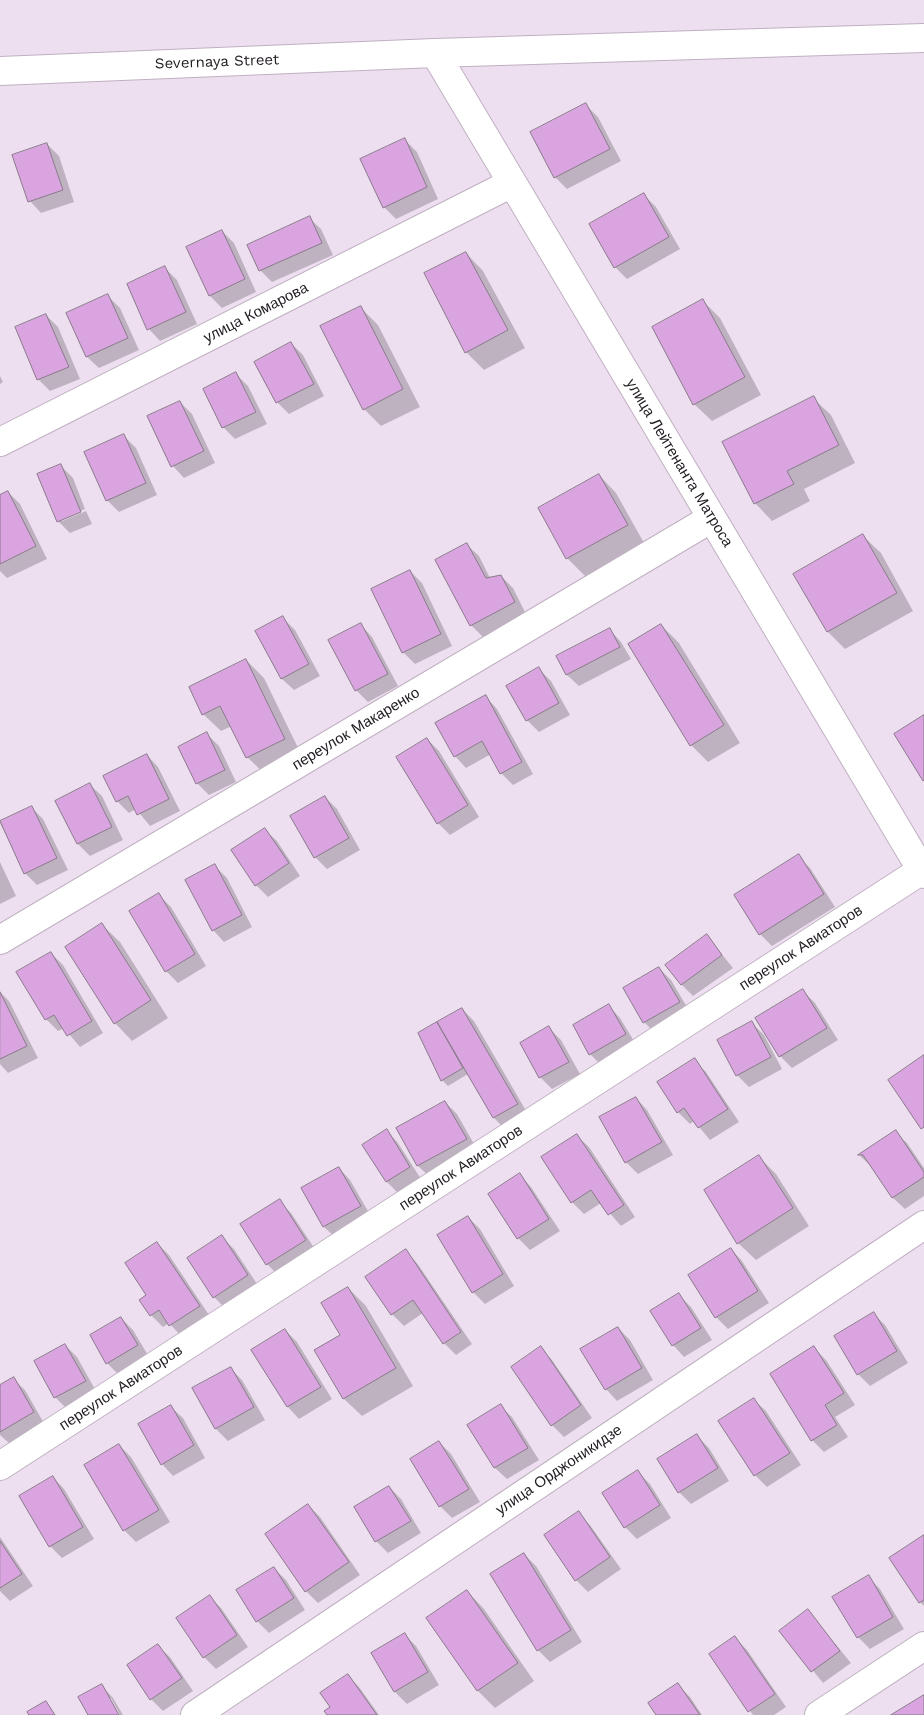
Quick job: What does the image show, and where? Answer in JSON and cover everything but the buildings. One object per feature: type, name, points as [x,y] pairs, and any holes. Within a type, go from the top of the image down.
[{"type":"street","name":"Severnaya Street","points":[[0,71],[434,53],[924,38]]},
{"type":"street","name":"улица Лейтенанта Матроса","points":[[434,53],[923,872]]},
{"type":"street","name":"улица Комарова","points":[[0,442],[512,183]]},
{"type":"street","name":"переулок Макаренко","points":[[0,940],[712,518]]},
{"type":"street","name":"переулок Авиаторов","points":[[0,1466],[923,872]]},
{"type":"street","name":"улица Орджоникидзе","points":[[195,1715],[924,1225]]},
{"type":"street","points":[[819,1715],[924,1646]]}]
